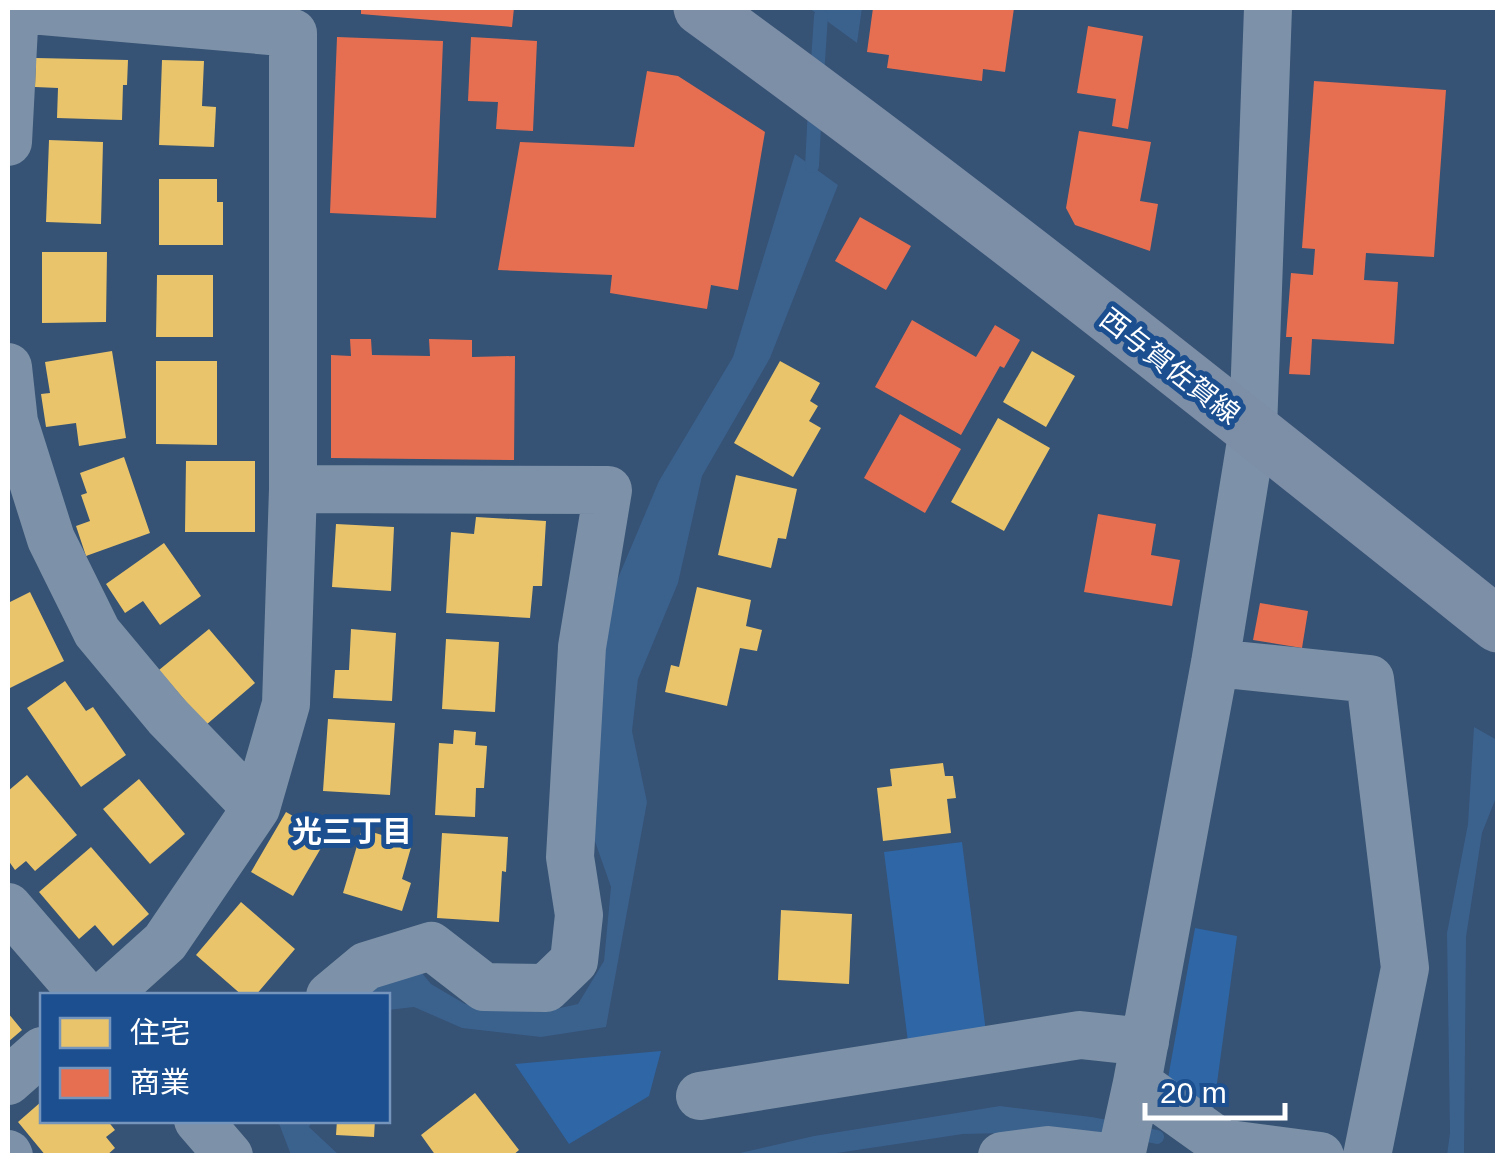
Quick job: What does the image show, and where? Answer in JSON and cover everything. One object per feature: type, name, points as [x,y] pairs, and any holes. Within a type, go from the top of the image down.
[{"type":"main road","name":"西与賀佐賀線","points":[[701,8],[822,96],[1253,429],[1498,625]]},
{"type":"street","points":[[8,142],[12,8],[293,33],[293,489],[286,704],[256,808],[165,942],[108,993]]},
{"type":"street","points":[[1126,1115],[1215,663],[1253,429],[1268,8]]},
{"type":"street","points":[[8,367],[14,422],[51,539],[97,632],[167,716],[256,808]]},
{"type":"street","points":[[293,489],[608,490],[582,647],[570,857],[579,915],[574,961],[546,988],[484,987],[431,946],[366,966],[334,993]]},
{"type":"street","points":[[1215,663],[1370,678],[1404,968],[1368,1156]]},
{"type":"street","points":[[8,907],[83,993]]},
{"type":"street","points":[[700,1096],[1080,1035],[1126,1115]]},
{"type":"street","points":[[8,1081],[40,1053]]},
{"type":"street","points":[[1002,1156],[1048,1150],[1126,1115],[1221,1143],[1320,1156]]},
{"type":"shaded area","points":[[809,8],[862,8],[857,43]]},
{"type":"shaded area","points":[[795,154],[838,185],[770,358],[702,476],[678,583],[638,679],[632,731],[647,802],[606,1027],[541,1037],[462,1028],[414,1007],[390,1010],[390,993],[362,993],[374,983],[421,972],[431,984],[465,1004],[542,1012],[578,1004],[604,961],[611,887],[591,830],[602,616],[659,481],[733,357]]},
{"type":"shaded area","points":[[1474,727],[1497,740],[1497,795],[1482,833],[1466,937],[1464,1155],[1447,1155],[1447,933],[1468,824]]},
{"type":"shaded area","points":[[962,842],[986,1032],[908,1042],[884,852]]},
{"type":"shaded area","points":[[1195,928],[1237,936],[1212,1120],[1168,1078]]},
{"type":"shaded area","points":[[661,1051],[649,1096],[569,1144],[515,1064]]},
{"type":"shaded area","points":[[1000,1106],[1092,1117],[1093,1131],[963,1134],[824,1155],[727,1156],[814,1136]]},
{"type":"shaded area","points":[[279,1123],[311,1123],[309,1127],[339,1155],[291,1155]]},
{"type":"building: 住宅","points":[[36,58],[128,60],[122,120],[57,118],[58,88],[35,87]]},
{"type":"building: 住宅","points":[[162,60],[204,61],[202,106],[216,107],[214,147],[159,145]]},
{"type":"building: 住宅","points":[[49,140],[103,142],[101,224],[46,222]]},
{"type":"building: 住宅","points":[[159,179],[217,179],[217,202],[223,202],[223,245],[159,245]]},
{"type":"building: 住宅","points":[[42,252],[107,252],[106,322],[42,323]]},
{"type":"building: 住宅","points":[[157,275],[213,275],[213,337],[156,337]]},
{"type":"building: 住宅","points":[[112,351],[126,438],[79,446],[76,423],[46,427],[41,394],[50,393],[45,362]]},
{"type":"building: 住宅","points":[[1032,351],[1075,376],[1046,427],[1003,402]]},
{"type":"building: 住宅","points":[[156,361],[217,361],[217,445],[156,444]]},
{"type":"building: 住宅","points":[[780,361],[820,383],[810,401],[818,406],[809,421],[821,428],[793,477],[734,443]]},
{"type":"building: 住宅","points":[[998,418],[1050,448],[1004,531],[951,502]]},
{"type":"building: 住宅","points":[[124,457],[150,533],[86,556],[76,526],[90,521],[81,495],[87,493],[80,473]]},
{"type":"building: 住宅","points":[[186,461],[255,461],[255,532],[185,532]]},
{"type":"building: 住宅","points":[[736,475],[797,489],[786,539],[778,538],[771,568],[718,555]]},
{"type":"building: 住宅","points":[[476,517],[546,521],[542,586],[533,586],[530,618],[446,613],[451,532],[474,534]]},
{"type":"building: 住宅","points":[[336,524],[394,527],[391,591],[332,587]]},
{"type":"building: 住宅","points":[[164,543],[201,596],[160,625],[143,601],[125,613],[106,584]]},
{"type":"building: 住宅","points":[[697,587],[751,600],[746,626],[762,630],[757,651],[740,648],[727,706],[665,692],[671,665],[679,667]]},
{"type":"building: 住宅","points":[[30,592],[64,661],[8,689],[8,603]]},
{"type":"building: 住宅","points":[[209,629],[255,683],[206,725],[159,670]]},
{"type":"building: 住宅","points":[[351,629],[396,633],[392,701],[333,698],[335,670],[349,670]]},
{"type":"building: 住宅","points":[[446,639],[499,642],[495,712],[442,709]]},
{"type":"building: 住宅","points":[[65,681],[86,711],[93,707],[126,755],[81,787],[27,708]]},
{"type":"building: 住宅","points":[[328,719],[395,723],[390,795],[323,791]]},
{"type":"building: 住宅","points":[[454,730],[476,732],[475,745],[487,746],[484,788],[476,788],[475,817],[435,815],[439,743],[453,744]]},
{"type":"building: 住宅","points":[[943,763],[945,776],[953,776],[956,798],[947,799],[951,833],[883,841],[877,788],[892,786],[890,769]]},
{"type":"building: 住宅","points":[[27,775],[77,835],[35,871],[26,861],[15,870],[8,860],[8,791]]},
{"type":"building: 住宅","points":[[139,779],[185,834],[150,864],[103,809]]},
{"type":"building: 住宅","points":[[286,812],[328,836],[293,896],[251,872]]},
{"type":"building: 住宅","points":[[362,829],[412,844],[402,879],[411,883],[402,911],[343,893]]},
{"type":"building: 住宅","points":[[442,833],[508,837],[499,922],[437,918]]},
{"type":"building: 住宅","points":[[91,847],[149,914],[113,946],[95,925],[79,939],[39,892]]},
{"type":"building: 住宅","points":[[241,902],[295,949],[258,993],[240,993],[196,955]]},
{"type":"building: 住宅","points":[[781,910],[852,914],[849,984],[778,980]]},
{"type":"building: 住宅","points":[[8,1013],[22,1030],[8,1042]]},
{"type":"building: 住宅","points":[[475,1093],[519,1150],[512,1156],[436,1156],[421,1135]]},
{"type":"building: 住宅","points":[[40,1103],[40,1123],[109,1123],[115,1130],[106,1137],[115,1148],[106,1156],[46,1156],[18,1122]]},
{"type":"building: 住宅","points":[[337,1123],[375,1123],[374,1137],[336,1135]]},
{"type":"building: 商業","points":[[361,8],[514,8],[512,27],[361,14]]},
{"type":"building: 商業","points":[[873,8],[1014,8],[1005,72],[983,69],[982,81],[887,68],[889,55],[867,52]]},
{"type":"building: 商業","points":[[1088,26],[1143,36],[1128,129],[1112,126],[1116,99],[1077,93]]},
{"type":"building: 商業","points":[[337,37],[443,41],[436,218],[330,213]]},
{"type":"building: 商業","points":[[471,37],[537,41],[533,131],[496,129],[498,102],[468,101]]},
{"type":"building: 商業","points":[[647,71],[678,76],[765,132],[738,290],[711,285],[707,309],[610,293],[612,275],[498,270],[520,142],[634,147]]},
{"type":"building: 商業","points":[[1314,81],[1446,90],[1434,257],[1366,253],[1364,280],[1398,282],[1394,344],[1312,339],[1310,375],[1289,374],[1292,337],[1286,337],[1291,273],[1313,275],[1315,249],[1302,248]]},
{"type":"building: 商業","points":[[1079,131],[1151,142],[1140,201],[1158,204],[1150,251],[1075,225],[1066,208]]},
{"type":"building: 商業","points":[[860,217],[911,246],[886,290],[835,261]]},
{"type":"building: 商業","points":[[912,320],[976,357],[995,325],[1020,340],[1004,368],[1000,366],[961,435],[875,387]]},
{"type":"building: 商業","points":[[350,339],[371,339],[372,355],[430,356],[429,339],[472,340],[472,357],[515,356],[514,460],[331,458],[331,355],[351,356]]},
{"type":"building: 商業","points":[[900,414],[961,449],[925,513],[864,478]]},
{"type":"building: 商業","points":[[1098,514],[1156,524],[1151,555],[1180,560],[1172,606],[1084,592]]},
{"type":"building: 商業","points":[[1260,603],[1308,611],[1302,648],[1253,640]]},
{"type":"waterway","points":[[817,76],[821,16]]},
{"type":"waterway","points":[[812,166],[815,107]]},
{"type":"waterway","points":[[1092,1124],[1157,1137]]},
{"type":"district","name":"光三丁目","points":[[352,832]]}]
